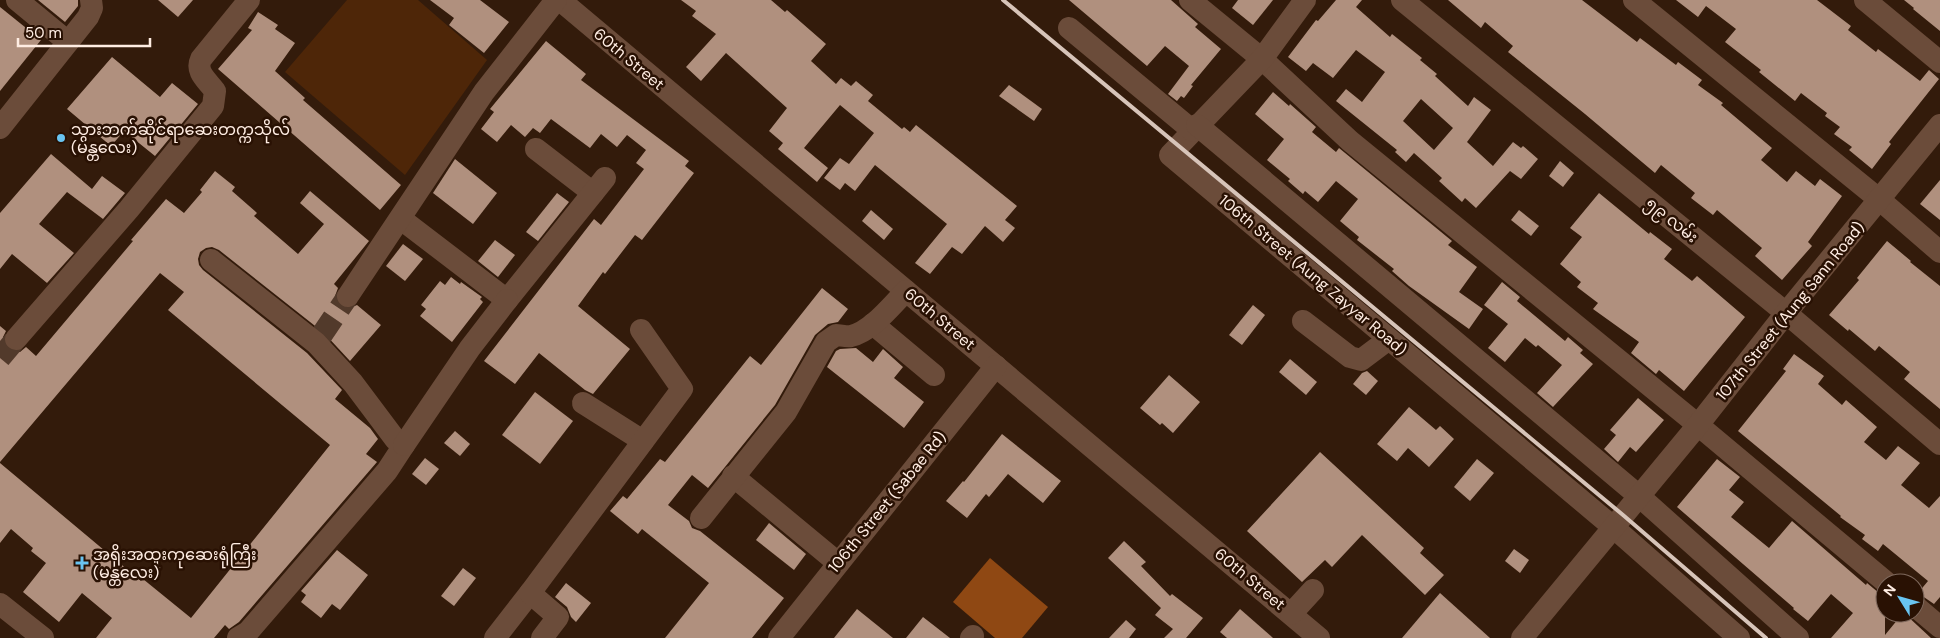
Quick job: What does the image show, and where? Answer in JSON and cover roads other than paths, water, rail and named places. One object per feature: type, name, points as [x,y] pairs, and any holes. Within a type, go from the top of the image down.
[{"type":"street","points":[[17,0],[68,42]]},
{"type":"street","points":[[0,128],[88,17],[92,8],[91,0]]},
{"type":"street","points":[[16,339],[129,209],[213,106],[215,91],[199,72],[198,64],[250,0]]},
{"type":"street","points":[[348,296],[484,92],[558,0]]},
{"type":"street","name":"60th Street","points":[[558,0],[1319,638]]},
{"type":"street","points":[[1190,0],[1262,59],[1350,141],[1698,425],[1875,573]]},
{"type":"street","name":"106th Street (Aung Zayyar Road)","points":[[1305,0],[1262,59],[1170,155],[1613,527],[1739,638]]},
{"type":"street","name":"၅၉ လမ်း","points":[[1402,0],[1786,313],[1940,444]]},
{"type":"street","points":[[1634,0],[1880,200],[1940,252]]},
{"type":"street","points":[[1865,0],[1940,62]]},
{"type":"street","points":[[1069,28],[1195,128],[1639,496],[1798,638]]},
{"type":"street","name":"107th Street (Aung Sann Road)","points":[[1522,638],[1698,425],[1786,313],[1940,125]]},
{"type":"street","points":[[238,638],[248,632],[387,471],[470,348],[599,186],[536,149]]},
{"type":"street","points":[[401,219],[507,300]]},
{"type":"street","points":[[211,260],[319,339],[395,439],[404,445]]},
{"type":"street","points":[[701,518],[786,412],[830,338],[836,335],[851,336],[861,332],[873,324],[906,291]]},
{"type":"street","points":[[1303,321],[1350,357],[1361,360],[1389,339]]},
{"type":"street","points":[[873,324],[934,375]]},
{"type":"street","points":[[495,638],[682,389],[642,330]]},
{"type":"street","name":"106th Street (Sabae Rd)","points":[[779,638],[996,366]]},
{"type":"street","points":[[583,403],[643,441]]},
{"type":"street","points":[[733,476],[838,563]]},
{"type":"street","points":[[1292,614],[1313,590]]},
{"type":"street","points":[[530,593],[558,617],[542,638]]},
{"type":"street","points":[[0,604],[43,638]]},
{"type":"street","points":[[1925,614],[1940,627]]},
{"type":"tunnel","points":[[321,336],[348,296]]},
{"type":"tunnel","points":[[0,358],[16,339]]},
{"type":"railway","points":[[1003,0],[1623,515],[1766,638]]},
{"type":"place","name":"သွားဘက်ဆိုင်ရာဆေးတက္ကသိုလ် (မန္တလေး)","points":[[61,138]]},
{"type":"place","name":"အရိုးအထူးကုဆေးရုံကြီး (မန္တလေး)","points":[[82,563]]}]
